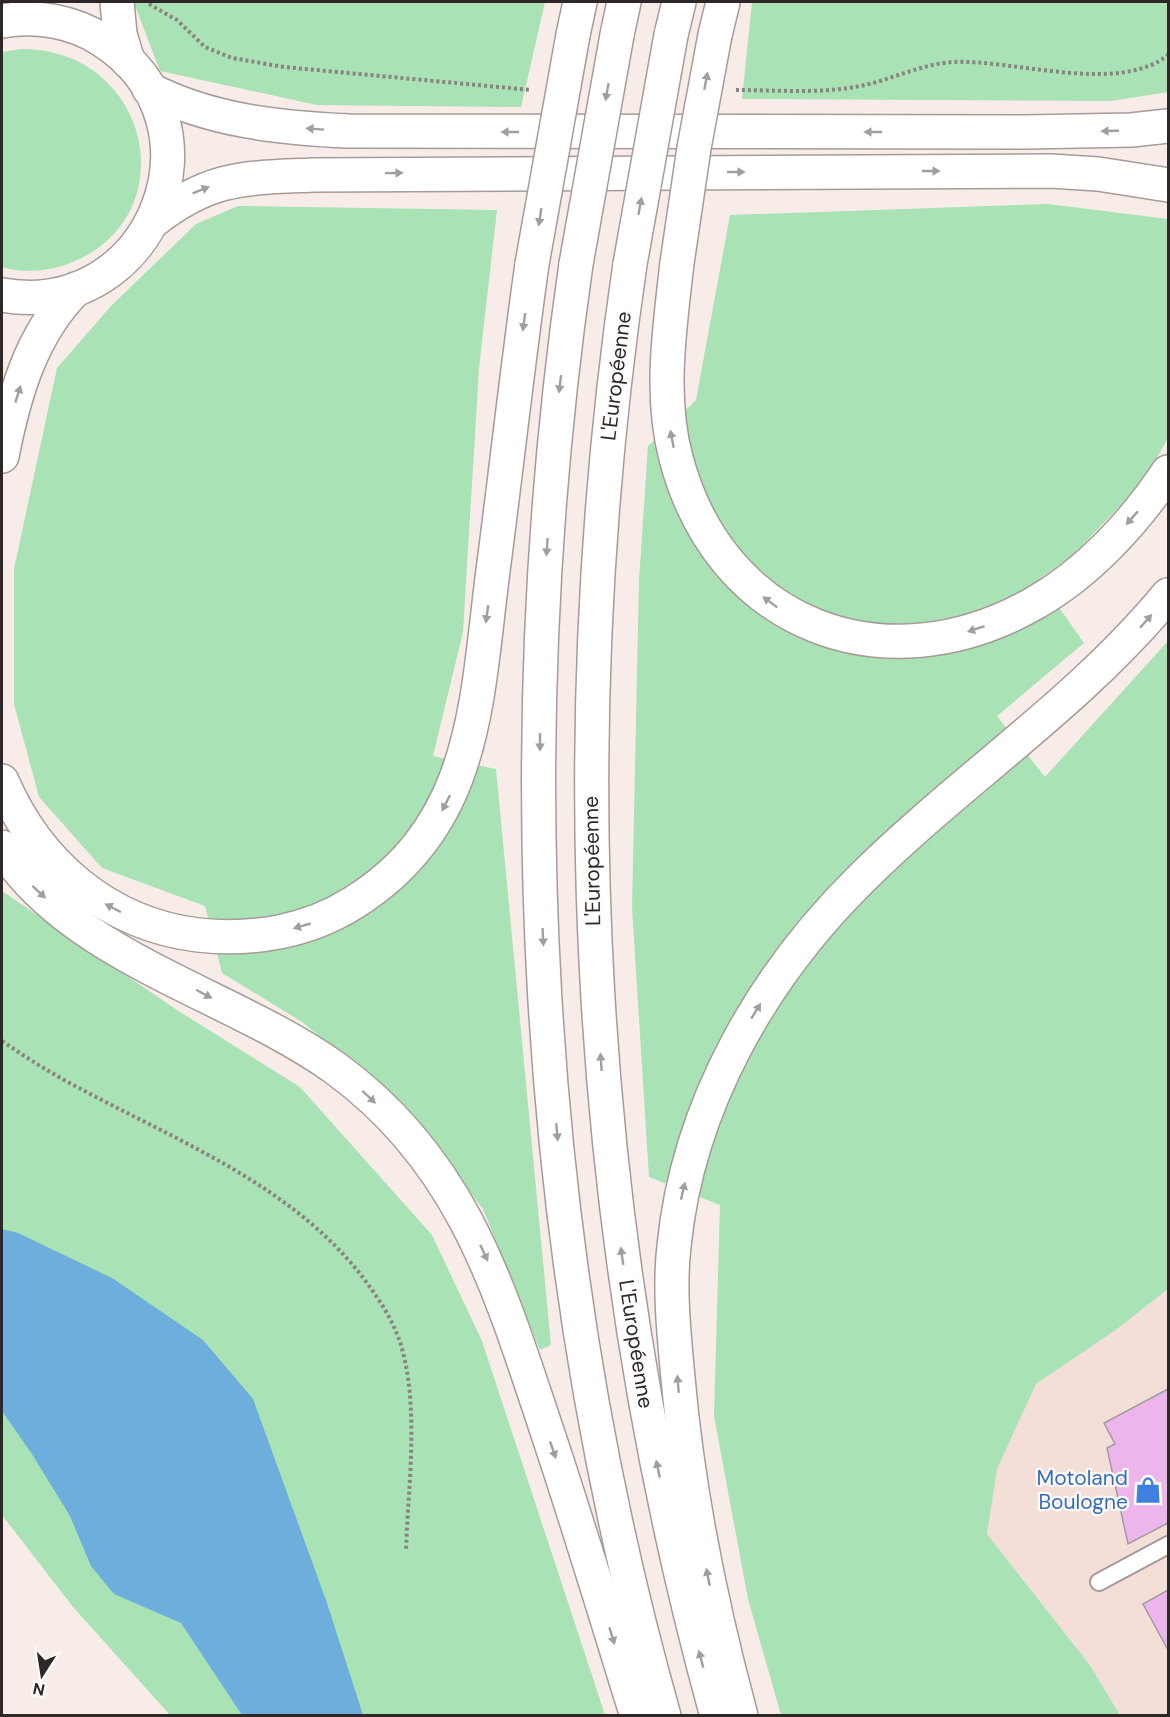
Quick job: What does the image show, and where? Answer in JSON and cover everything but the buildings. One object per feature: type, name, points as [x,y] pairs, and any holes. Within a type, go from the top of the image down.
[{"type":"main road","points":[[17,20],[61,2]]},
{"type":"main road","points":[[117,2],[120,34],[128,61]]},
{"type":"main road","points":[[2,781],[32,837],[68,877],[115,910],[155,926],[237,937],[260,935],[305,925],[353,903],[403,866],[441,815],[468,748],[505,484],[532,264],[580,2]]},
{"type":"main road","points":[[624,2],[576,264],[551,477],[541,670],[540,866],[549,1037],[567,1232],[595,1411],[632,1589],[664,1716]]},
{"type":"main road","name":"L'Européenne","points":[[679,2],[630,264],[608,446],[595,624],[591,745],[596,987],[610,1157],[634,1342],[678,1564],[717,1716]]},
{"type":"main road","points":[[723,2],[694,148],[677,264],[672,309],[668,408],[670,435],[683,482],[714,542],[741,577],[772,604],[811,626],[848,637],[892,642],[956,636],[995,622],[1035,603],[1078,573],[1127,525],[1168,472]]},
{"type":"main road","points":[[2,295],[39,297],[76,290],[121,263],[138,244],[152,222],[163,196],[168,155],[165,128],[149,89],[128,61],[108,44],[85,30],[60,22],[17,20]]},
{"type":"main road","points":[[149,89],[178,103],[210,113],[292,128],[349,131],[1026,132],[1131,130],[1168,126]]},
{"type":"main road","points":[[152,222],[187,196],[209,187],[254,178],[315,175],[1051,171],[1098,174],[1168,185]]},
{"type":"main road","points":[[2,456],[15,404],[33,350],[48,322],[76,290]]},
{"type":"main road","points":[[741,1716],[718,1623],[692,1488],[681,1411],[674,1322],[672,1271],[678,1218],[690,1164],[707,1110],[730,1058],[757,1009],[792,958],[828,913],[887,854],[1094,676],[1168,595]]},
{"type":"main road","points":[[2,847],[28,882],[88,931],[291,1040],[336,1069],[397,1124],[431,1164],[472,1228],[504,1303],[575,1515],[637,1716]]},
{"type":"lane","points":[[1099,1582],[1168,1545]]},
{"type":"path","points":[[2,1041],[78,1088],[224,1162],[297,1213],[355,1266],[381,1304],[400,1342],[406,1375],[410,1408],[406,1551]]},
{"type":"shaded area","points":[[1168,1289],[1168,1715],[1120,1715],[1089,1664],[987,1534],[997,1469],[1036,1384],[1117,1329]]},
{"type":"green space","points":[[110,2],[545,2],[521,107],[317,105],[160,71],[136,8]]},
{"type":"green space","points":[[752,2],[1168,2],[1168,92],[1111,101],[742,99]]},
{"type":"green space","points":[[21,49],[64,56],[99,75],[124,103],[138,137],[141,173],[131,208],[109,239],[73,262],[56,268],[20,270],[2,267],[2,52]]},
{"type":"green space","points":[[1048,204],[1168,219],[1168,438],[1144,481],[1072,556],[1039,579],[1084,643],[997,716],[1045,777],[1168,641],[1168,1289],[1117,1329],[1036,1384],[997,1469],[987,1534],[1089,1664],[1120,1715],[781,1715],[748,1599],[714,1416],[720,1205],[649,1177],[632,907],[639,581],[648,446],[696,400],[730,215]]},
{"type":"green space","points":[[238,206],[497,210],[479,368],[463,632],[433,756],[496,769],[551,1345],[540,1350],[483,1209],[395,1099],[302,1022],[222,973],[205,906],[102,868],[39,797],[14,704],[14,569],[57,368],[111,306],[196,224]]},
{"type":"green space","points":[[2,891],[177,1010],[300,1087],[432,1235],[482,1341],[605,1715],[170,1715],[73,1607],[2,1515]]},
{"type":"water","points":[[2,1229],[18,1233],[112,1278],[203,1340],[253,1399],[327,1603],[363,1715],[242,1715],[181,1623],[114,1594],[91,1566],[70,1516],[32,1454],[2,1411]]},
{"type":"place","name":"Motoland Boulogne","points":[[1148,1490]]}]
